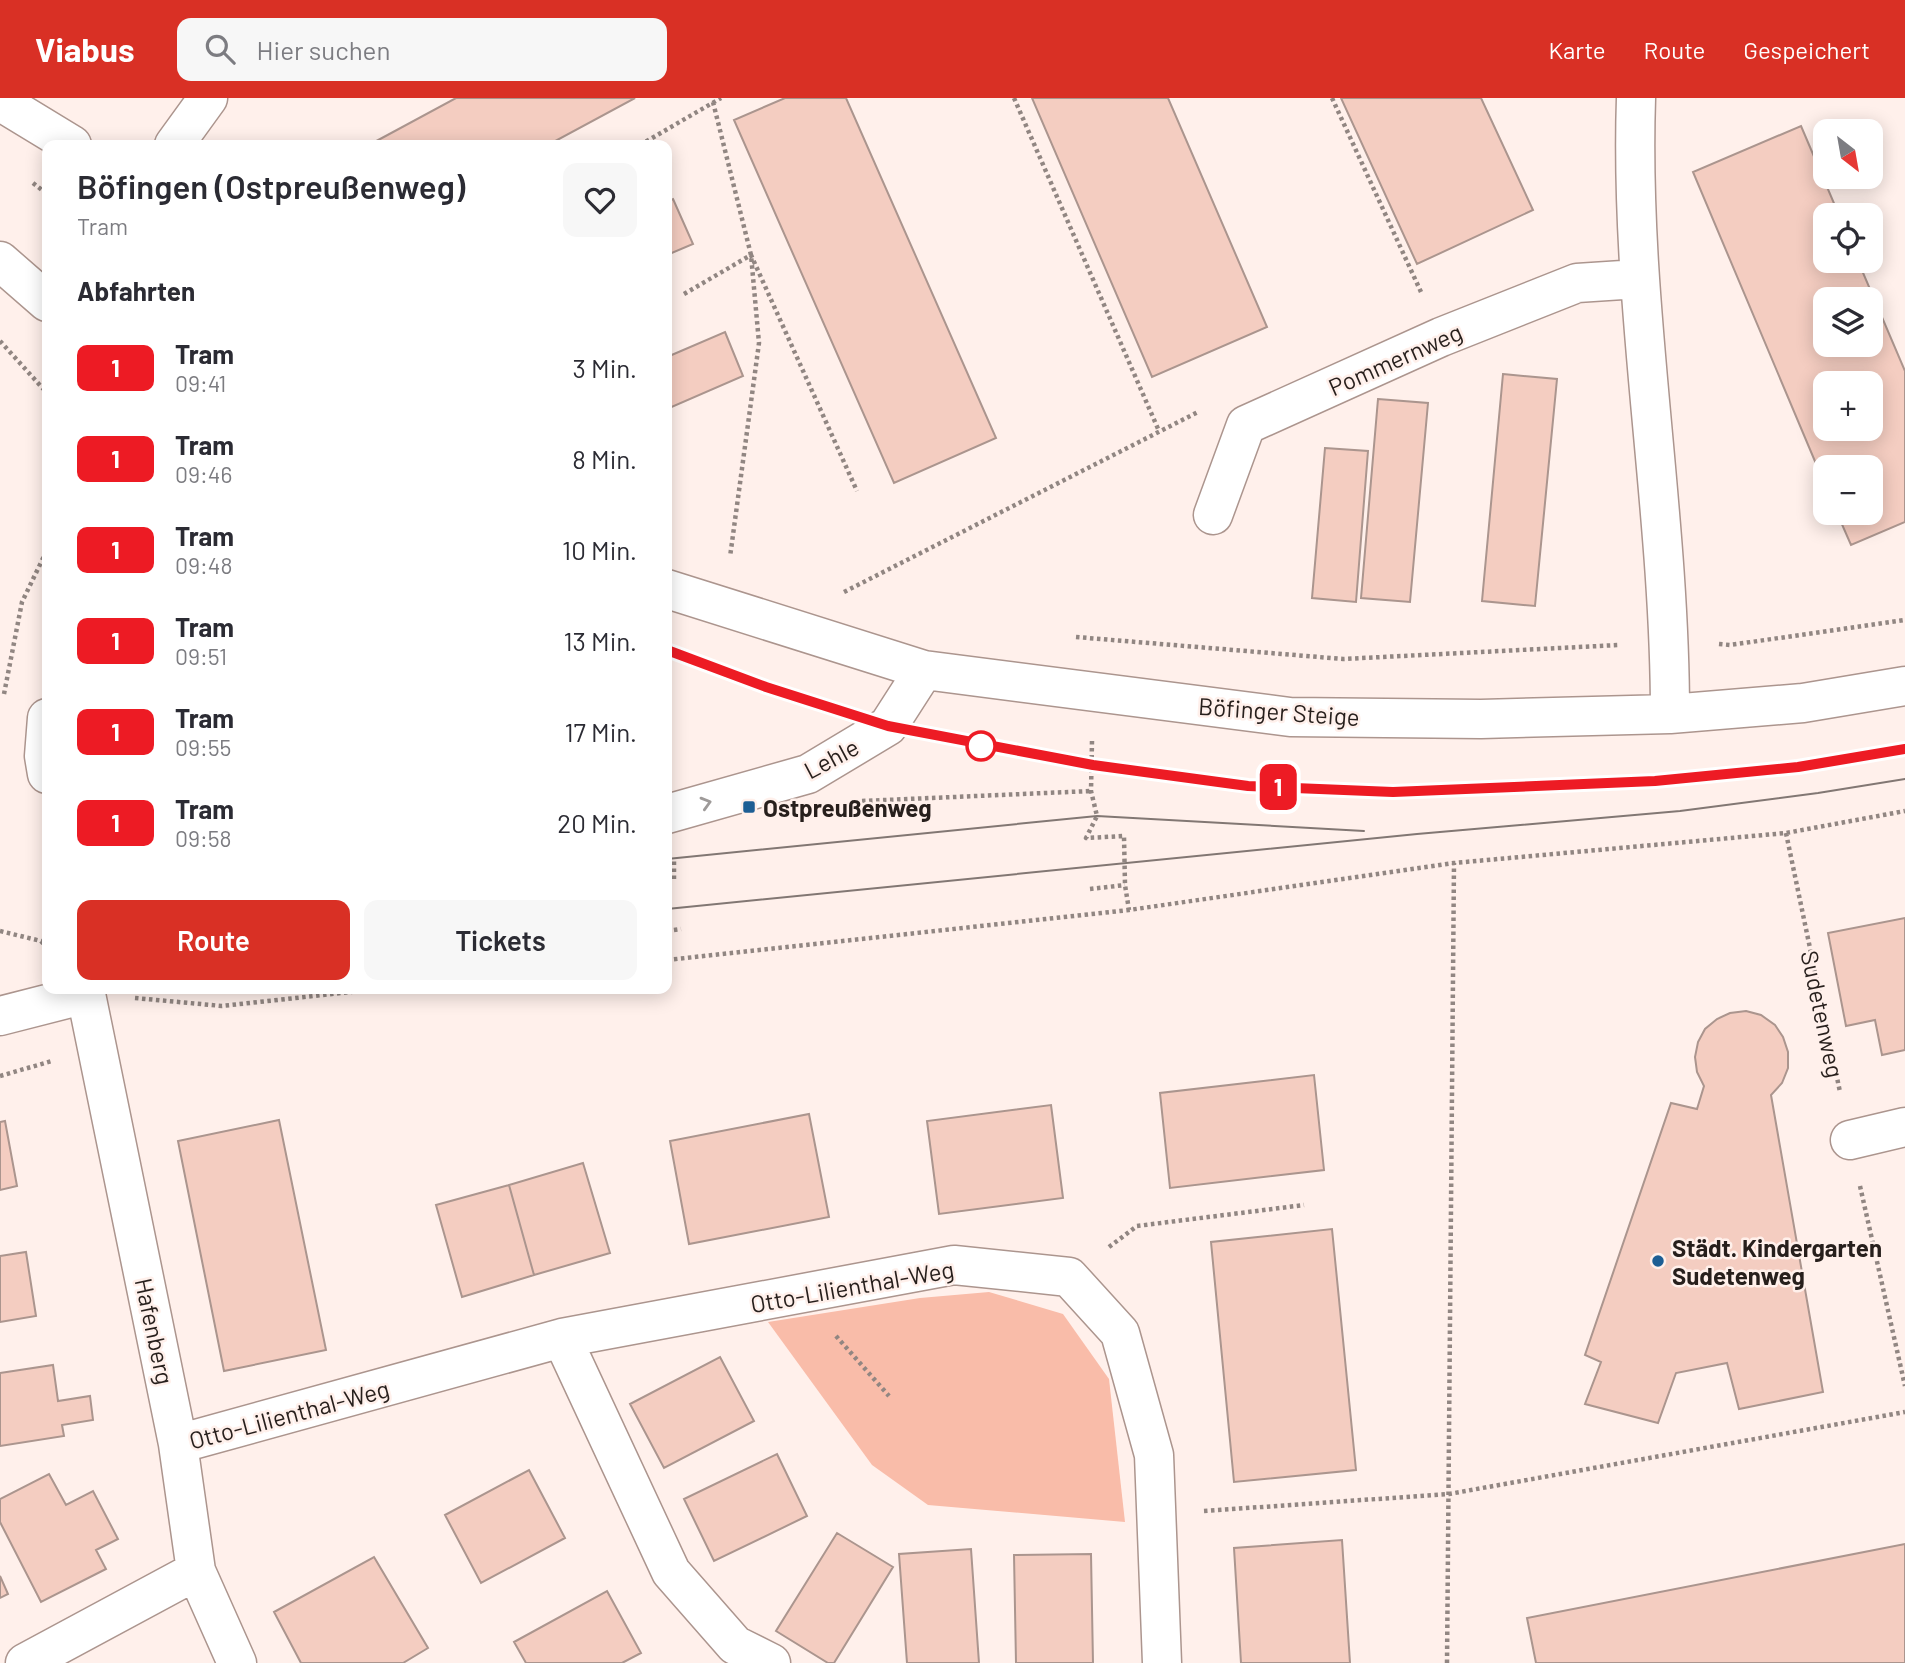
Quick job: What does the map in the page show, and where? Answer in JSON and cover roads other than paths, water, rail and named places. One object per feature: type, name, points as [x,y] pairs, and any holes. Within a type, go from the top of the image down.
[{"type":"street","points":[[1,98],[3,103],[64,140]]},
{"type":"street","points":[[178,140],[208,98]]},
{"type":"street","points":[[1636,98],[1634,160],[1639,279],[1670,643],[1670,713]]},
{"type":"street","points":[[0,261],[42,298]]},
{"type":"street","name":"Pommernweg","points":[[1213,515],[1246,425],[1441,337],[1577,283],[1639,279]]},
{"type":"street","name":"Böfinger Steige","points":[[672,591],[924,670],[1290,717],[1480,719],[1670,713],[1803,703],[1905,686]]},
{"type":"street","name":"Lehle","points":[[672,813],[808,774],[888,726],[924,670]]},
{"type":"street","points":[[0,1016],[76,994]]},
{"type":"street","name":"Hafenberg","points":[[87,994],[178,1444],[197,1572],[237,1663]]},
{"type":"street","points":[[1850,1140],[1905,1127]]},
{"type":"street","name":"Otto-Lilienthal-Weg","points":[[178,1444],[562,1338],[954,1265],[1069,1277],[1120,1333],[1154,1455],[1162,1663]]},
{"type":"street","points":[[562,1338],[671,1572],[735,1645],[771,1663]]},
{"type":"street","points":[[25,1663],[197,1572]]},
{"type":"tram line","points":[[672,652],[766,687],[888,726],[1093,765],[1248,786],[1393,792],[1655,781],[1798,767],[1905,749]]},
{"type":"tram line","name":"1","points":[[672,652],[766,687],[888,726],[992,748],[1093,765],[1248,786],[1393,792],[1655,781],[1798,767],[1905,749]]},
{"type":"tram line","points":[[672,908],[1417,834],[1680,811],[1905,779]]},
{"type":"tram line","points":[[672,858],[1097,816],[1364,831]]},
{"type":"place","name":"Ostpreußenweg","points":[[749,807]]},
{"type":"place","name":"Städt. Kindergarten Sudetenweg","points":[[1658,1261]]}]
